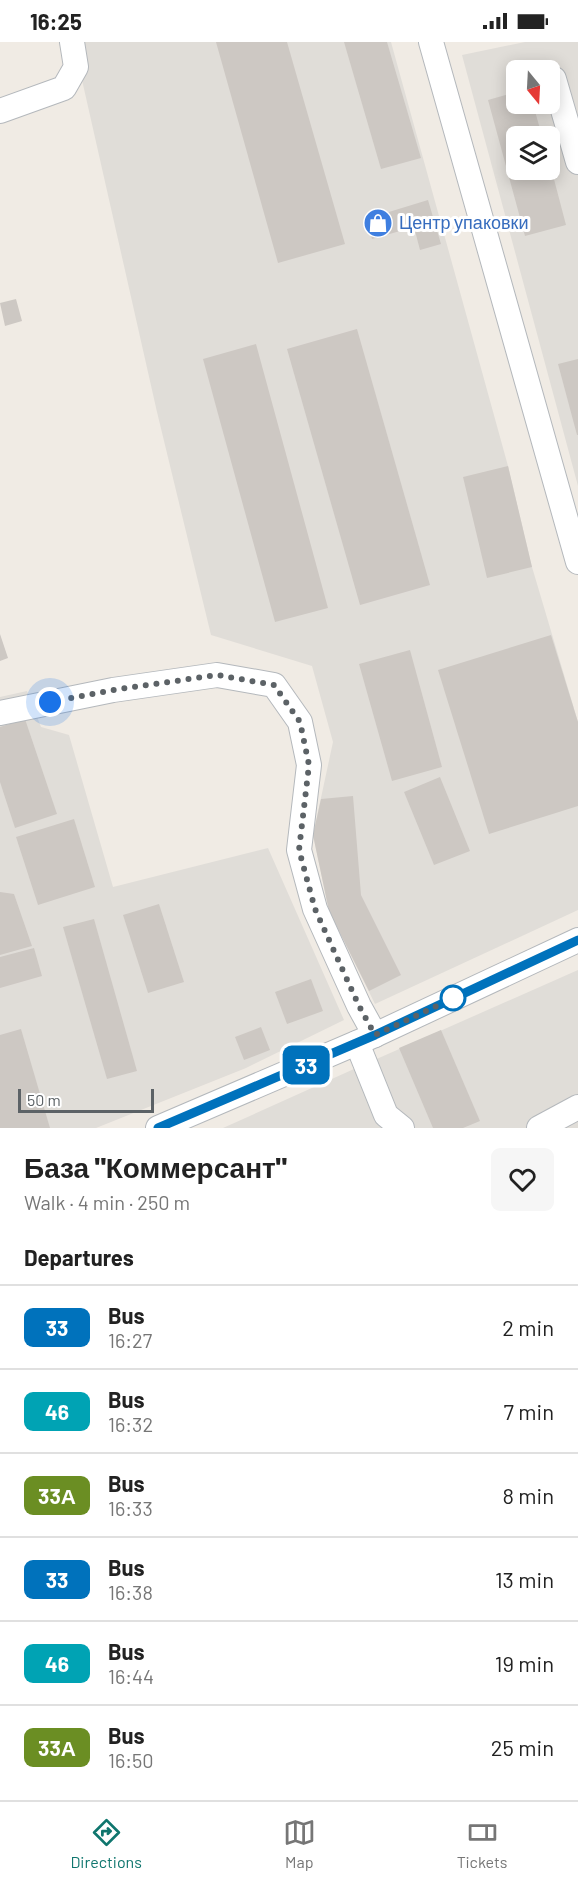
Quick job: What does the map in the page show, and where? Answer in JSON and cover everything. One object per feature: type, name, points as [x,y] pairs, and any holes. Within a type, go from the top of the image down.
[{"type":"street","points":[[0,111],[64,88],[76,67],[72,42]]},
{"type":"street","points":[[431,42],[578,562]]},
{"type":"street","points":[[560,100],[578,162]]},
{"type":"street","points":[[0,713],[113,690],[217,675],[274,685],[300,722],[309,765],[299,850],[315,909],[359,1006],[386,1115],[402,1128]]},
{"type":"street","points":[[158,1128],[366,1039],[578,940]]},
{"type":"street","points":[[539,1128],[578,1107]]},
{"type":"shaded area","points":[[78,42],[391,42],[508,466],[532,567],[578,722],[578,910],[375,1004],[329,911],[313,835],[333,742],[312,666],[211,635],[157,412],[82,80]]},
{"type":"shaded area","points":[[525,42],[578,42],[578,486],[462,55]]},
{"type":"shaded area","points":[[27,691],[41,727],[69,735],[113,887],[268,848],[344,1020],[246,1068],[96,1128],[0,1128],[0,697]]},
{"type":"shaded area","points":[[578,970],[578,1128],[223,1128],[354,1069]]},
{"type":"building","points":[[216,42],[287,42],[345,244],[278,263]]},
{"type":"building","points":[[344,42],[387,42],[421,158],[381,169]]},
{"type":"building","points":[[506,95],[506,114],[536,114],[539,126],[506,126],[506,166],[488,100]]},
{"type":"building","points":[[510,180],[554,180],[566,225],[525,236]]},
{"type":"building","points":[[428,200],[441,244],[420,250],[414,227],[372,239],[366,219]]},
{"type":"building","points":[[16,299],[22,321],[5,326],[0,303]]},
{"type":"building","points":[[357,329],[430,585],[360,605],[287,349]]},
{"type":"building","points":[[256,344],[328,608],[275,622],[203,359]]},
{"type":"building","points":[[578,359],[578,435],[577,435],[558,364]]},
{"type":"building","points":[[508,466],[532,567],[487,578],[463,477]]},
{"type":"building","points":[[0,634],[8,658],[0,661]]},
{"type":"building","points":[[551,635],[578,722],[578,806],[489,834],[438,670]]},
{"type":"building","points":[[410,650],[442,767],[392,781],[359,664]]},
{"type":"building","points":[[25,719],[57,814],[15,828],[0,782],[0,727]]},
{"type":"building","points":[[440,777],[470,851],[434,865],[404,792]]},
{"type":"building","points":[[353,796],[361,895],[401,975],[369,991],[329,911],[313,835],[321,799]]},
{"type":"building","points":[[74,819],[95,887],[38,905],[16,837]]},
{"type":"building","points":[[0,892],[14,894],[32,946],[0,955]]},
{"type":"building","points":[[159,904],[184,982],[148,993],[123,915]]},
{"type":"building","points":[[94,919],[137,1071],[107,1079],[63,927]]},
{"type":"building","points":[[34,948],[42,976],[0,988],[0,957]]},
{"type":"building","points":[[311,979],[323,1011],[287,1024],[275,992]]},
{"type":"building","points":[[261,1027],[270,1050],[244,1060],[235,1037]]},
{"type":"building","points":[[21,1029],[50,1128],[0,1128],[0,1035]]},
{"type":"building","points":[[441,1030],[480,1121],[463,1128],[433,1128],[399,1048]]},
{"type":"bus line","name":"33","points":[[158,1128],[375,1035],[578,940]]},
{"type":"place","name":"Центр упаковки","points":[[378,223]]},
{"type":"route","points":[[50,702],[217,675],[274,685],[300,722],[309,765],[299,850],[315,909],[359,1006],[375,1035],[456,997],[453,998]]}]
